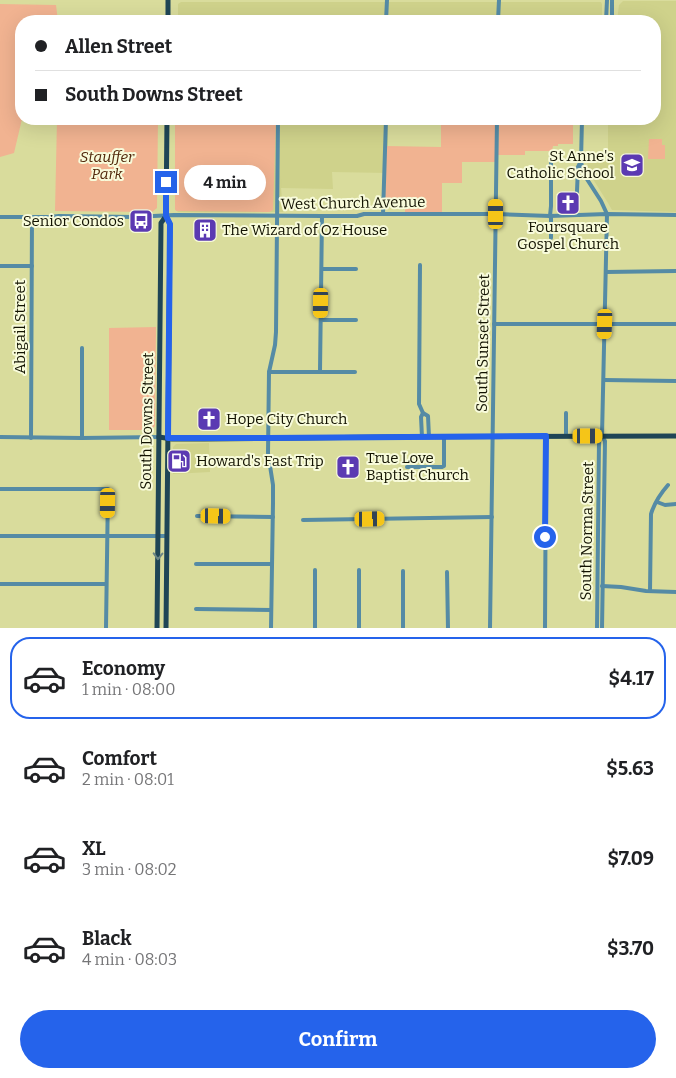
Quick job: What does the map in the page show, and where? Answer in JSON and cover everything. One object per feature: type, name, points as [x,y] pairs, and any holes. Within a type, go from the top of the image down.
[{"type":"main road","points":[[168,0],[168,15]]},
{"type":"main road","name":"South Downs Street","points":[[166,628],[170,224],[166,216],[167,125]]},
{"type":"main road","name":"South Downs Street","points":[[157,628],[161,223],[166,216]]},
{"type":"main road","points":[[159,437],[676,436]]},
{"type":"street","points":[[386,15],[387,0]]},
{"type":"street","points":[[498,15],[499,0]]},
{"type":"street","points":[[606,15],[607,0]]},
{"type":"street","points":[[612,0],[612,15]]},
{"type":"street","points":[[271,628],[273,485],[268,453],[268,438],[269,372],[275,346],[278,125]]},
{"type":"street","points":[[383,214],[386,125]]},
{"type":"street","name":"South Sunset Street","points":[[490,628],[497,125]]},
{"type":"street","name":"South Norma Street","points":[[582,125],[581,161],[583,174],[601,201],[607,214],[604,380],[602,436],[599,441],[602,628]]},
{"type":"street","points":[[551,155],[551,238]]},
{"type":"street","name":"South Norma Street","points":[[576,215],[578,167],[581,161]]},
{"type":"street","name":"West Church Avenue","points":[[0,217],[133,217],[174,215],[356,216],[364,214],[676,215]]},
{"type":"street","points":[[320,371],[322,216]]},
{"type":"street","name":"Abigail Street","points":[[31,438],[32,217]]},
{"type":"street","points":[[420,265],[419,404],[423,413],[428,416],[429,436]]},
{"type":"street","points":[[0,266],[32,266]]},
{"type":"street","points":[[322,269],[356,268]]},
{"type":"street","points":[[606,272],[676,271]]},
{"type":"street","points":[[321,320],[356,320]]},
{"type":"street","points":[[494,324],[676,324]]},
{"type":"street","points":[[82,348],[82,438]]},
{"type":"street","points":[[269,372],[356,372]]},
{"type":"street","points":[[604,380],[676,380]]},
{"type":"street","points":[[422,437],[421,417],[423,413]]},
{"type":"street","points":[[566,413],[566,436]]},
{"type":"street","points":[[407,467],[444,466],[444,436]]},
{"type":"street","points":[[545,628],[546,436]]},
{"type":"street","points":[[0,437],[159,437]]},
{"type":"street","points":[[650,591],[653,508],[668,485]]},
{"type":"street","points":[[0,489],[108,490],[106,628]]},
{"type":"street","points":[[656,502],[665,505],[676,504]]},
{"type":"street","points":[[197,516],[273,517]]},
{"type":"street","points":[[302,520],[492,517]]},
{"type":"street","points":[[0,536],[166,536]]},
{"type":"street","points":[[196,564],[272,564]]},
{"type":"street","points":[[315,570],[315,628]]},
{"type":"street","points":[[358,628],[359,570]]},
{"type":"street","points":[[403,571],[403,628]]},
{"type":"street","points":[[448,572],[448,628]]},
{"type":"street","points":[[0,584],[106,584]]},
{"type":"street","points":[[600,586],[676,592]]},
{"type":"street","name":"South Norma Street","points":[[597,628],[600,586]]},
{"type":"street","points":[[196,609],[271,610]]},
{"type":"shaded area","name":"St Anne's Catholic School","points":[[623,1],[676,1],[676,212],[612,210],[588,171],[587,159],[608,159],[608,125],[661,125],[661,15],[618,15],[619,5]]},
{"type":"shaded area","points":[[181,2],[601,2],[602,15],[178,15],[178,4]]},
{"type":"shaded area","points":[[176,125],[388,125],[388,173],[332,172],[333,189],[281,188],[283,212],[178,212],[175,209]]},
{"type":"shaded area","points":[[209,443],[210,472],[173,474],[173,447],[176,444]]},
{"type":"green space","points":[[0,4],[56,5],[57,15],[15,15],[15,125],[21,125],[14,153],[0,157]]},
{"type":"green space","name":"Stauffer Park","points":[[57,125],[158,125],[157,208],[152,212],[55,211]]},
{"type":"green space","points":[[175,125],[276,125],[273,210],[269,212],[176,211]]},
{"type":"green space","points":[[441,125],[495,125],[495,162],[462,162],[462,183],[442,183],[442,213],[405,212],[405,198],[385,198],[386,146],[441,147]]},
{"type":"green space","points":[[499,125],[573,125],[573,144],[558,144],[558,146],[553,146],[552,151],[525,151],[525,155],[498,155]]},
{"type":"green space","points":[[649,139],[662,139],[662,145],[665,145],[665,159],[648,159]]},
{"type":"green space","points":[[156,327],[155,426],[151,430],[109,430],[109,328]]},
{"type":"place","name":"St Anne's Catholic School","points":[[632,165]]},
{"type":"place","name":"Foursquare Gospel Church","points":[[568,203]]},
{"type":"place","name":"Senior Condos","points":[[141,221]]},
{"type":"place","name":"The Wizard of Oz House","points":[[205,230]]},
{"type":"place","name":"Hope City Church","points":[[209,419]]},
{"type":"place","name":"Howard's Fast Trip","points":[[179,461]]},
{"type":"place","name":"True Love Baptist Church","points":[[348,467]]},
{"type":"route","points":[[166,182],[166,216],[170,224],[168,438],[546,436],[545,537]]}]
